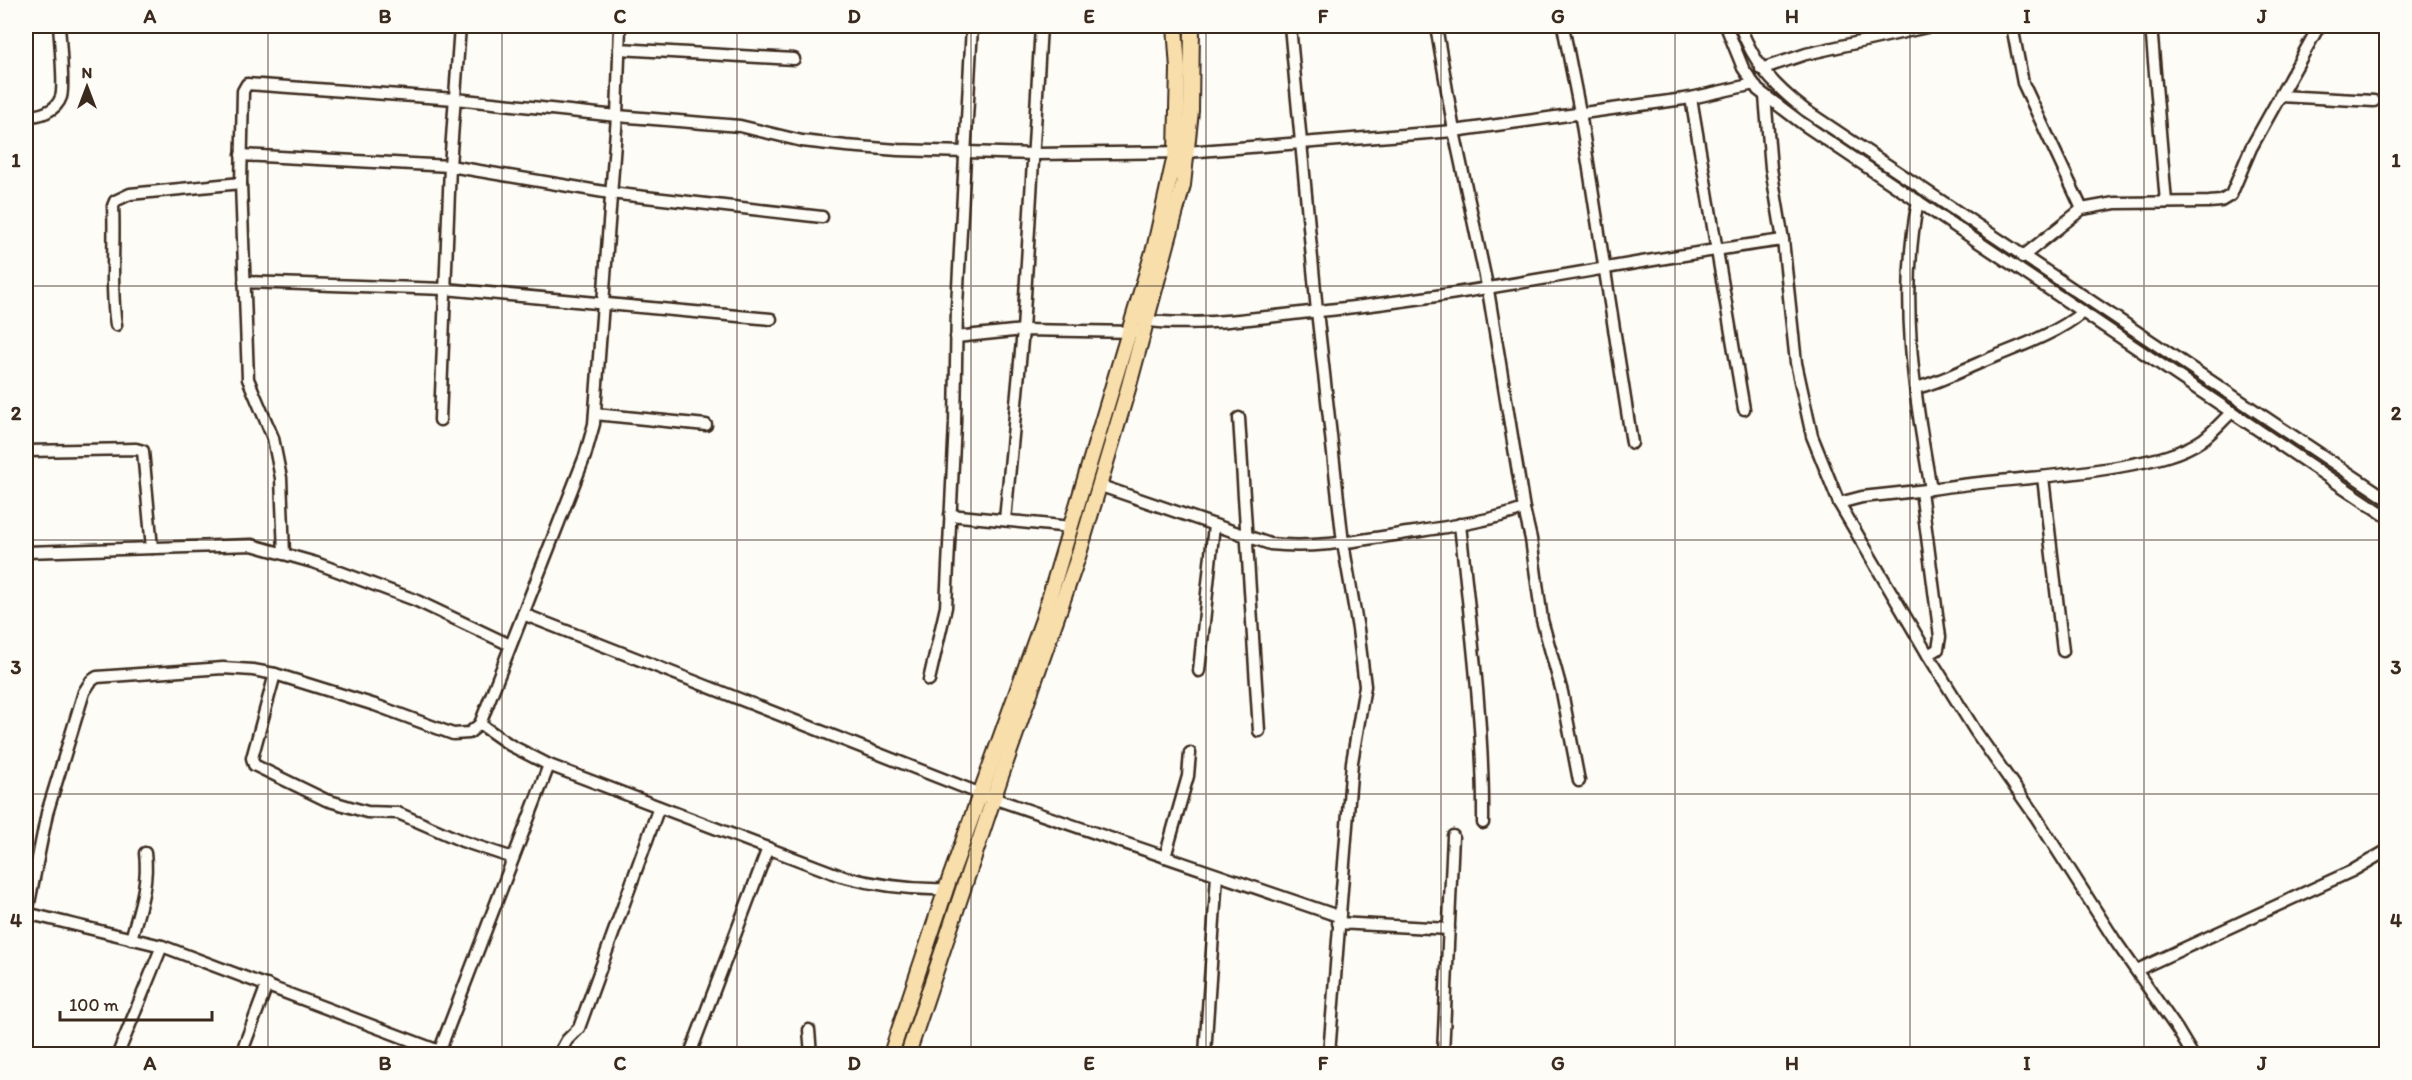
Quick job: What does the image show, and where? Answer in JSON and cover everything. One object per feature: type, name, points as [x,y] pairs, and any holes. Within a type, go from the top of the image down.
[{"type":"main road","points":[[908,1054],[1071,527],[1183,185],[1175,26]]},
{"type":"main road","points":[[1182,152],[1191,111],[1192,26]]},
{"type":"main road","points":[[891,1054],[946,889],[987,797],[1078,557],[1101,486],[1138,326]]},
{"type":"street","points":[[26,116],[38,116],[54,108],[62,97],[59,26]]},
{"type":"street","points":[[440,420],[450,166],[460,26]]},
{"type":"street","points":[[549,765],[443,1053],[162,946],[26,915],[47,813],[84,692],[91,681],[108,676],[223,668],[275,674],[375,705],[453,734],[469,733],[480,724],[585,456],[595,414],[620,26]]},
{"type":"street","points":[[929,680],[946,607],[955,423],[956,337],[972,26]]},
{"type":"street","points":[[1005,520],[1023,330],[1041,26]]},
{"type":"street","points":[[1290,26],[1317,311],[1343,543],[1365,686],[1352,762],[1329,1054]]},
{"type":"street","points":[[1436,26],[1454,130],[1488,290],[1531,539],[1542,620],[1562,692],[1579,781]]},
{"type":"street","points":[[1563,26],[1580,112],[1632,443]]},
{"type":"street","points":[[1726,26],[1743,68],[1765,96],[2386,516]]},
{"type":"street","points":[[1740,26],[1761,69],[1781,92],[1805,110],[2386,498]]},
{"type":"street","points":[[1761,69],[1806,54],[1931,26]]},
{"type":"street","points":[[2012,26],[2023,83],[2082,209]]},
{"type":"street","points":[[2151,26],[2166,202]]},
{"type":"street","points":[[2022,257],[2082,209],[2115,203],[2221,201],[2231,195],[2251,148],[2319,26]]},
{"type":"street","points":[[619,49],[794,59]]},
{"type":"street","points":[[284,554],[281,478],[273,438],[248,379],[241,155],[243,91],[245,86],[251,82],[740,126],[802,141],[835,145],[898,150],[1035,154],[1182,152],[1454,130],[1691,98],[1754,84]]},
{"type":"street","points":[[1765,96],[1771,168],[1783,240],[1796,363],[1812,436],[1839,503],[1976,732],[2036,817],[2114,939],[2192,1054]]},
{"type":"street","points":[[2280,96],[2374,102]]},
{"type":"street","points":[[1691,98],[1744,409]]},
{"type":"street","points":[[241,155],[450,166],[610,193],[822,217]]},
{"type":"street","points":[[116,325],[112,294],[113,206],[115,201],[130,194],[241,183]]},
{"type":"street","points":[[1918,201],[1911,249],[1910,318],[1940,637],[1938,649],[1928,655]]},
{"type":"street","points":[[956,337],[1023,330],[1246,319],[1392,304],[1488,290],[1605,267],[1783,240]]},
{"type":"street","points":[[244,282],[446,289],[771,319]]},
{"type":"street","points":[[1916,388],[1941,382],[1976,364],[2051,333],[2070,323],[2083,312]]},
{"type":"street","points":[[1839,503],[1862,497],[1975,482],[2084,473],[2156,459],[2202,440],[2232,412]]},
{"type":"street","points":[[595,414],[706,425]]},
{"type":"street","points":[[1239,418],[1259,731]]},
{"type":"street","points":[[26,451],[121,449],[144,451],[152,548]]},
{"type":"street","points":[[2043,477],[2063,651]]},
{"type":"street","points":[[1101,486],[1270,544],[1292,547],[1343,543],[1460,524],[1524,509]]},
{"type":"street","points":[[950,515],[1071,527]]},
{"type":"street","points":[[1460,524],[1480,713],[1483,823]]},
{"type":"street","points":[[1199,671],[1214,525]]},
{"type":"street","points":[[26,552],[246,544],[316,563],[415,600],[510,645]]},
{"type":"street","points":[[523,614],[987,797],[1217,875],[1338,920],[1449,929]]},
{"type":"street","points":[[275,674],[252,758],[254,765],[326,800],[367,812],[398,813],[462,841],[513,858]]},
{"type":"street","points":[[480,724],[510,745],[549,765],[862,882],[922,890],[946,889]]},
{"type":"street","points":[[1165,857],[1188,776],[1190,753]]},
{"type":"street","points":[[559,1054],[567,1040],[579,1028],[659,807]]},
{"type":"street","points":[[1443,1054],[1453,836]]},
{"type":"street","points":[[690,1054],[768,848]]},
{"type":"street","points":[[2137,970],[2352,871],[2386,851]]},
{"type":"street","points":[[131,939],[145,891],[146,853]]},
{"type":"street","points":[[1205,1054],[1217,875]]},
{"type":"street","points":[[118,1054],[162,946]]},
{"type":"street","points":[[241,1054],[267,985]]},
{"type":"street","points":[[809,1030],[811,1054]]}]
